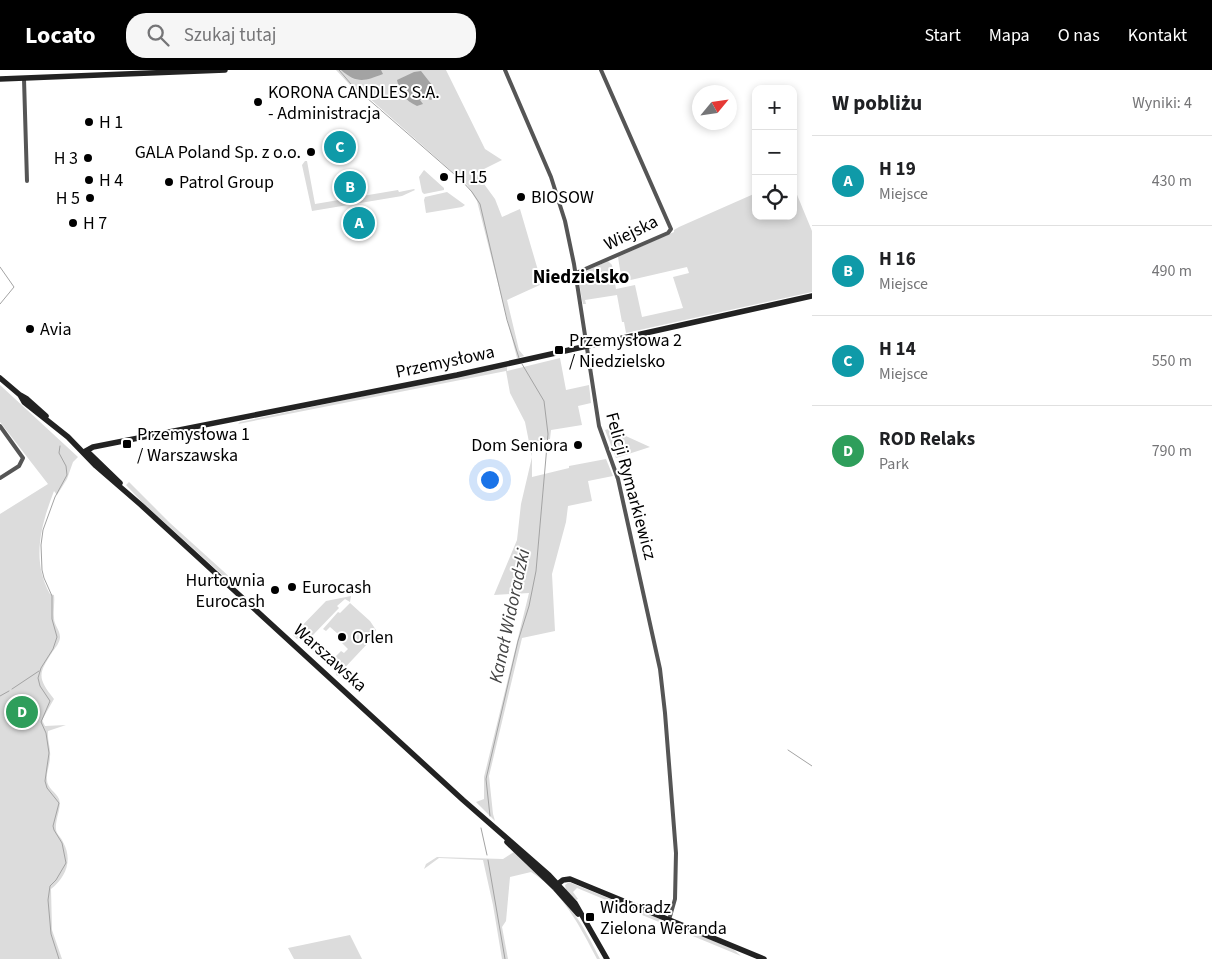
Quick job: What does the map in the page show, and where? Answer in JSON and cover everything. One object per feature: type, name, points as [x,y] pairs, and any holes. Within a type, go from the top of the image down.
[{"type":"street","points":[[0,80],[225,70]]},
{"type":"street","name":"Felicji Rymarkiewicz","points":[[505,70],[556,190],[566,221],[600,426],[618,479],[652,628],[662,686],[677,868],[675,904],[669,920]]},
{"type":"street","name":"Wiejska","points":[[576,273],[668,233],[671,229],[601,70]]},
{"type":"street","points":[[24,79],[27,181]]},
{"type":"street","name":"Przemysłowa","points":[[84,452],[93,447],[448,377],[812,296]]},
{"type":"street","name":"Warszawska","points":[[0,378],[43,412],[96,466],[141,505],[556,886],[586,923],[597,944]]},
{"type":"street","points":[[0,426],[22,456],[21,464],[0,478]]},
{"type":"street","points":[[556,886],[565,879],[570,879],[764,959]]},
{"type":"street","points":[[597,944],[603,959]]},
{"type":"street","points":[[597,944],[607,959]]},
{"type":"shaded area","points":[[336,70],[446,70],[485,149],[502,160],[476,173],[495,199],[502,217],[520,209],[542,284],[507,300],[519,350],[524,356],[517,358],[477,201],[467,185],[360,90],[350,85]]},
{"type":"shaded area","points":[[341,70],[381,70],[383,74],[361,80],[352,78]]},
{"type":"shaded area","points":[[421,71],[432,85],[434,97],[431,100],[423,97],[420,100],[423,104],[417,106],[404,96],[397,80],[414,72]]},
{"type":"shaded area","points":[[307,161],[315,204],[398,190],[399,192],[415,190],[402,196],[312,211],[302,165]]},
{"type":"shaded area","points":[[424,170],[444,190],[424,194],[422,192],[419,177]]},
{"type":"shaded area","points":[[447,192],[465,205],[426,213],[425,197]]},
{"type":"shaded area","points":[[752,195],[752,220],[797,220],[797,195],[812,231],[812,292],[626,333],[617,295],[585,300],[586,304],[583,304],[580,285],[582,275],[608,261],[612,265],[616,289],[635,285],[642,317],[683,308],[673,277],[689,273],[687,267],[622,282],[618,257],[674,232],[679,227]]},
{"type":"shaded area","points":[[560,358],[566,390],[589,385],[591,403],[578,406],[582,425],[551,430],[550,439],[532,442],[532,457],[525,422],[510,393],[506,371],[238,424],[240,422],[507,366],[507,371]]},
{"type":"shaded area","points":[[0,385],[78,457],[73,462],[67,479],[57,495],[54,491],[45,517],[39,555],[44,581],[50,594],[54,595],[54,621],[60,637],[58,644],[42,670],[44,685],[54,699],[42,720],[45,726],[66,725],[48,731],[50,760],[47,777],[48,785],[60,802],[56,831],[66,849],[68,862],[61,879],[51,889],[52,930],[62,959],[0,959],[0,514],[48,484],[0,422]]},
{"type":"shaded area","points":[[612,428],[650,447],[616,458],[605,430]]},
{"type":"shaded area","points":[[532,457],[532,477],[569,468],[569,466],[606,459],[613,476],[588,481],[592,501],[568,506],[566,522],[552,574],[555,631],[522,638],[489,776],[495,821],[476,802],[484,799],[484,777],[529,593],[494,595],[517,540],[521,504]]},
{"type":"shaded area","points":[[129,482],[170,523],[233,580],[230,582],[141,501],[126,485]]},
{"type":"shaded area","points":[[351,596],[350,602],[345,599],[337,606],[339,608],[312,636],[297,639],[293,635],[326,601]]},
{"type":"shaded area","points":[[350,603],[370,621],[376,630],[369,642],[337,676],[335,657],[341,651],[344,653],[348,649],[342,643],[345,640],[342,637],[337,639],[338,634],[330,627],[326,631],[323,629],[338,612],[340,613]]},
{"type":"shaded area","points":[[514,852],[546,882],[560,897],[582,925],[600,959],[597,959],[570,911],[552,889],[531,872],[510,877],[506,921],[502,927],[508,959],[502,959],[483,860],[439,858],[424,869],[426,864],[437,857],[503,859]]},
{"type":"shaded area","points":[[569,882],[733,949],[741,956],[577,888],[573,892],[578,899],[576,900],[566,890],[565,885]]},
{"type":"shaded area","points":[[350,935],[362,959],[294,959],[288,948]]},
{"type":"waterway","name":"Kanał Widoradzki","points":[[339,70],[351,84],[462,181],[480,204],[507,320],[519,358]]},
{"type":"waterway","points":[[0,267],[14,287],[0,304]]},
{"type":"waterway","name":"Kanał Widoradzki","points":[[490,816],[486,779],[536,571],[548,434],[544,401],[522,364]]},
{"type":"waterway","points":[[59,959],[51,934],[48,900],[50,886],[66,863],[62,843],[53,826],[59,803],[47,788],[45,781],[49,753],[46,733],[41,722],[50,701],[40,686],[38,678],[57,637],[52,619],[52,596],[42,570],[41,545],[43,530],[55,497],[67,475],[66,466],[59,453],[60,446]]},
{"type":"waterway","points":[[12,689],[39,671]]},
{"type":"waterway","points":[[0,696],[9,691]]},
{"type":"waterway","points":[[788,750],[812,766]]},
{"type":"waterway","name":"Kanał Widoradzki","points":[[481,828],[487,855]]},
{"type":"waterway","name":"Kanał Widoradzki","points":[[488,860],[505,959]]},
{"type":"place","name":"KORONA CANDLES S.A. - Administracja","points":[[258,102]]},
{"type":"place","name":"H 1","points":[[89,122]]},
{"type":"place","name":"H 14","points":[[340,147]]},
{"type":"place","name":"GALA Poland Sp. z o.o.","points":[[311,152]]},
{"type":"place","name":"H 3","points":[[88,158]]},
{"type":"place","name":"H 15","points":[[444,177]]},
{"type":"place","name":"H 4","points":[[89,180]]},
{"type":"place","name":"Patrol Group","points":[[169,182]]},
{"type":"place","name":"H 16","points":[[350,187]]},
{"type":"place","name":"BIOSOW","points":[[521,197]]},
{"type":"place","name":"H 5","points":[[90,198]]},
{"type":"place","name":"H 7","points":[[73,223]]},
{"type":"place","name":"H 19","points":[[359,223]]},
{"type":"place","name":"Avia","points":[[30,329]]},
{"type":"place","name":"Przemysłowa 2 / Niedzielsko","points":[[559,350]]},
{"type":"place","name":"Przemysłowa 1 / Warszawska","points":[[127,444]]},
{"type":"place","name":"Dom Seniora","points":[[578,445]]},
{"type":"place","name":"Eurocash","points":[[292,587]]},
{"type":"place","name":"Hurtownia Eurocash","points":[[275,590]]},
{"type":"place","name":"Orlen","points":[[342,637]]},
{"type":"place","name":"ROD Relaks","points":[[22,712]]},
{"type":"place","name":"Widoradz Zielona Weranda","points":[[590,917]]},
{"type":"district","name":"Niedzielsko","points":[[581,277]]}]
